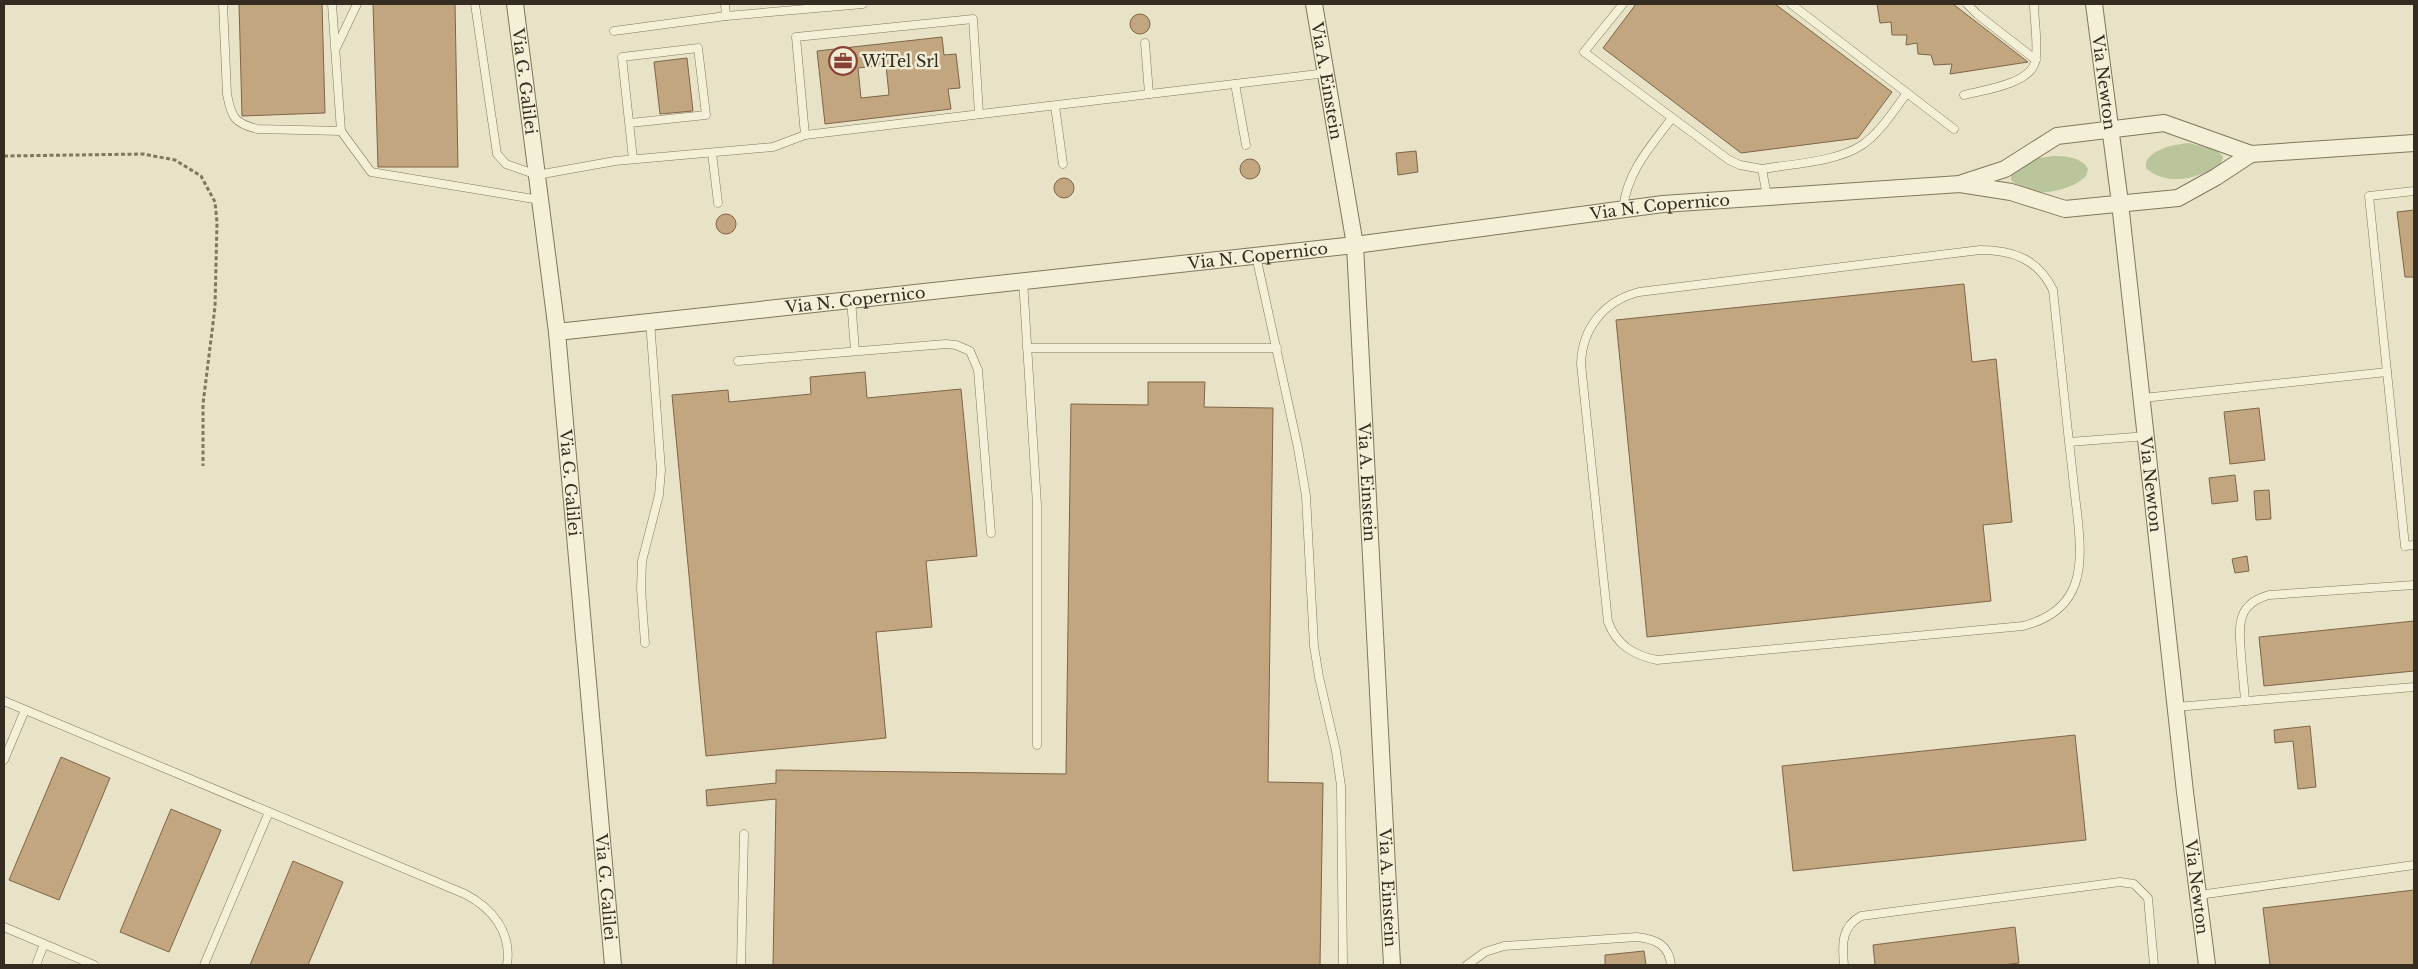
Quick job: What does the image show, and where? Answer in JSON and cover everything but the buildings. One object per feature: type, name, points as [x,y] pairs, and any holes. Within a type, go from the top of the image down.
[{"type":"street","name":"Via G. Galilei","points":[[515,4],[557,332],[613,965]]},
{"type":"street","name":"Via A. Einstein","points":[[1314,4],[1355,245],[1392,965]]},
{"type":"street","name":"Via Newton","points":[[2094,4],[2120,203],[2176,707],[2207,965]]},
{"type":"street","points":[[1960,184],[2005,169],[2057,136],[2110,128],[2164,123],[2251,154],[2414,143]]},
{"type":"street","points":[[1960,184],[2011,192],[2065,208],[2178,198],[2216,177],[2251,154]]},
{"type":"street","name":"Via N. Copernico","points":[[557,332],[1355,245],[1664,204],[1960,184]]},
{"type":"lane","points":[[224,4],[226,94],[234,119],[244,126],[258,129],[341,131]]},
{"type":"lane","points":[[332,4],[341,131],[371,172],[540,200]]},
{"type":"lane","points":[[335,50],[357,4]]},
{"type":"lane","points":[[475,4],[497,154],[506,164],[536,175],[634,159],[773,147],[805,135],[1326,73]]},
{"type":"lane","points":[[725,4],[726,16]]},
{"type":"lane","points":[[614,31],[726,16],[863,4]]},
{"type":"lane","points":[[1623,4],[1584,52],[1728,160],[1740,165],[1762,169],[1832,157],[1862,146],[1878,130],[1907,93]]},
{"type":"lane","points":[[1791,4],[1954,129]]},
{"type":"lane","points":[[1967,4],[2036,60]]},
{"type":"lane","points":[[1964,94],[2022,79],[2029,73],[2036,60],[2034,4]]},
{"type":"lane","points":[[805,135],[796,37],[973,19],[979,114]]},
{"type":"lane","points":[[1145,43],[1150,94]]},
{"type":"lane","points":[[630,123],[706,115],[698,48],[622,57],[634,159]]},
{"type":"lane","points":[[1235,84],[1246,145]]},
{"type":"lane","points":[[1055,106],[1063,164]]},
{"type":"lane","points":[[1623,210],[1628,185],[1635,170],[1672,118]]},
{"type":"lane","points":[[712,153],[718,203]]},
{"type":"lane","points":[[1762,169],[1767,196]]},
{"type":"lane","points":[[2414,191],[2369,196],[2405,546],[2414,544]]},
{"type":"lane","points":[[1980,250],[2012,252],[2034,264],[2048,280],[2053,290],[2069,442],[2081,561],[2074,588],[2059,609],[2048,618],[2023,626],[1657,660],[1636,654],[1619,642],[1608,622],[1584,393],[1582,348],[1585,336],[1600,314],[1616,300],[1639,292],[1980,250]]},
{"type":"lane","points":[[1256,256],[1304,481],[1315,654],[1340,774],[1343,965]]},
{"type":"lane","points":[[1023,280],[1037,505],[1037,745]]},
{"type":"lane","points":[[851,299],[855,351]]},
{"type":"lane","points":[[645,643],[641,589],[642,561],[657,504],[661,470],[650,321]]},
{"type":"lane","points":[[738,361],[946,344],[956,345],[970,351],[978,370],[990,533]]},
{"type":"lane","points":[[1027,348],[1277,348]]},
{"type":"lane","points":[[2142,398],[2387,372]]},
{"type":"lane","points":[[2069,442],[2147,436]]},
{"type":"lane","points":[[2245,701],[2239,628],[2243,613],[2253,602],[2269,595],[2414,585]]},
{"type":"lane","points":[[2176,707],[2414,687]]},
{"type":"lane","points":[[4,701],[479,901],[489,909],[502,929],[508,949],[507,965]]},
{"type":"lane","points":[[4,760],[25,710]]},
{"type":"lane","points":[[204,965],[269,812]]},
{"type":"lane","points":[[741,965],[744,834]]},
{"type":"lane","points":[[2198,895],[2414,865]]},
{"type":"lane","points":[[1844,965],[1842,948],[1844,935],[1850,925],[1861,916],[2120,882],[2134,884],[2148,898],[2154,965]]},
{"type":"lane","points":[[4,927],[94,965]]},
{"type":"lane","points":[[1467,965],[1485,952],[1504,946],[1647,938],[1661,944],[1670,956],[1671,965]]},
{"type":"lane","points":[[36,965],[44,944]]},
{"type":"path","points":[[4,156],[144,154],[175,160],[201,176],[214,202],[217,222],[215,308],[203,404],[202,466]]},
{"type":"green space","points":[[2189,143],[2217,150],[2223,157],[2221,163],[2204,173],[2183,179],[2163,177],[2154,174],[2146,168],[2146,162],[2155,152]]},
{"type":"green space","points":[[2053,156],[2068,157],[2082,162],[2088,169],[2086,176],[2069,187],[2048,192],[2028,190],[2011,180],[2011,174],[2033,159]]},
{"type":"place","name":"WiTel Srl","points":[[843,61]]}]
